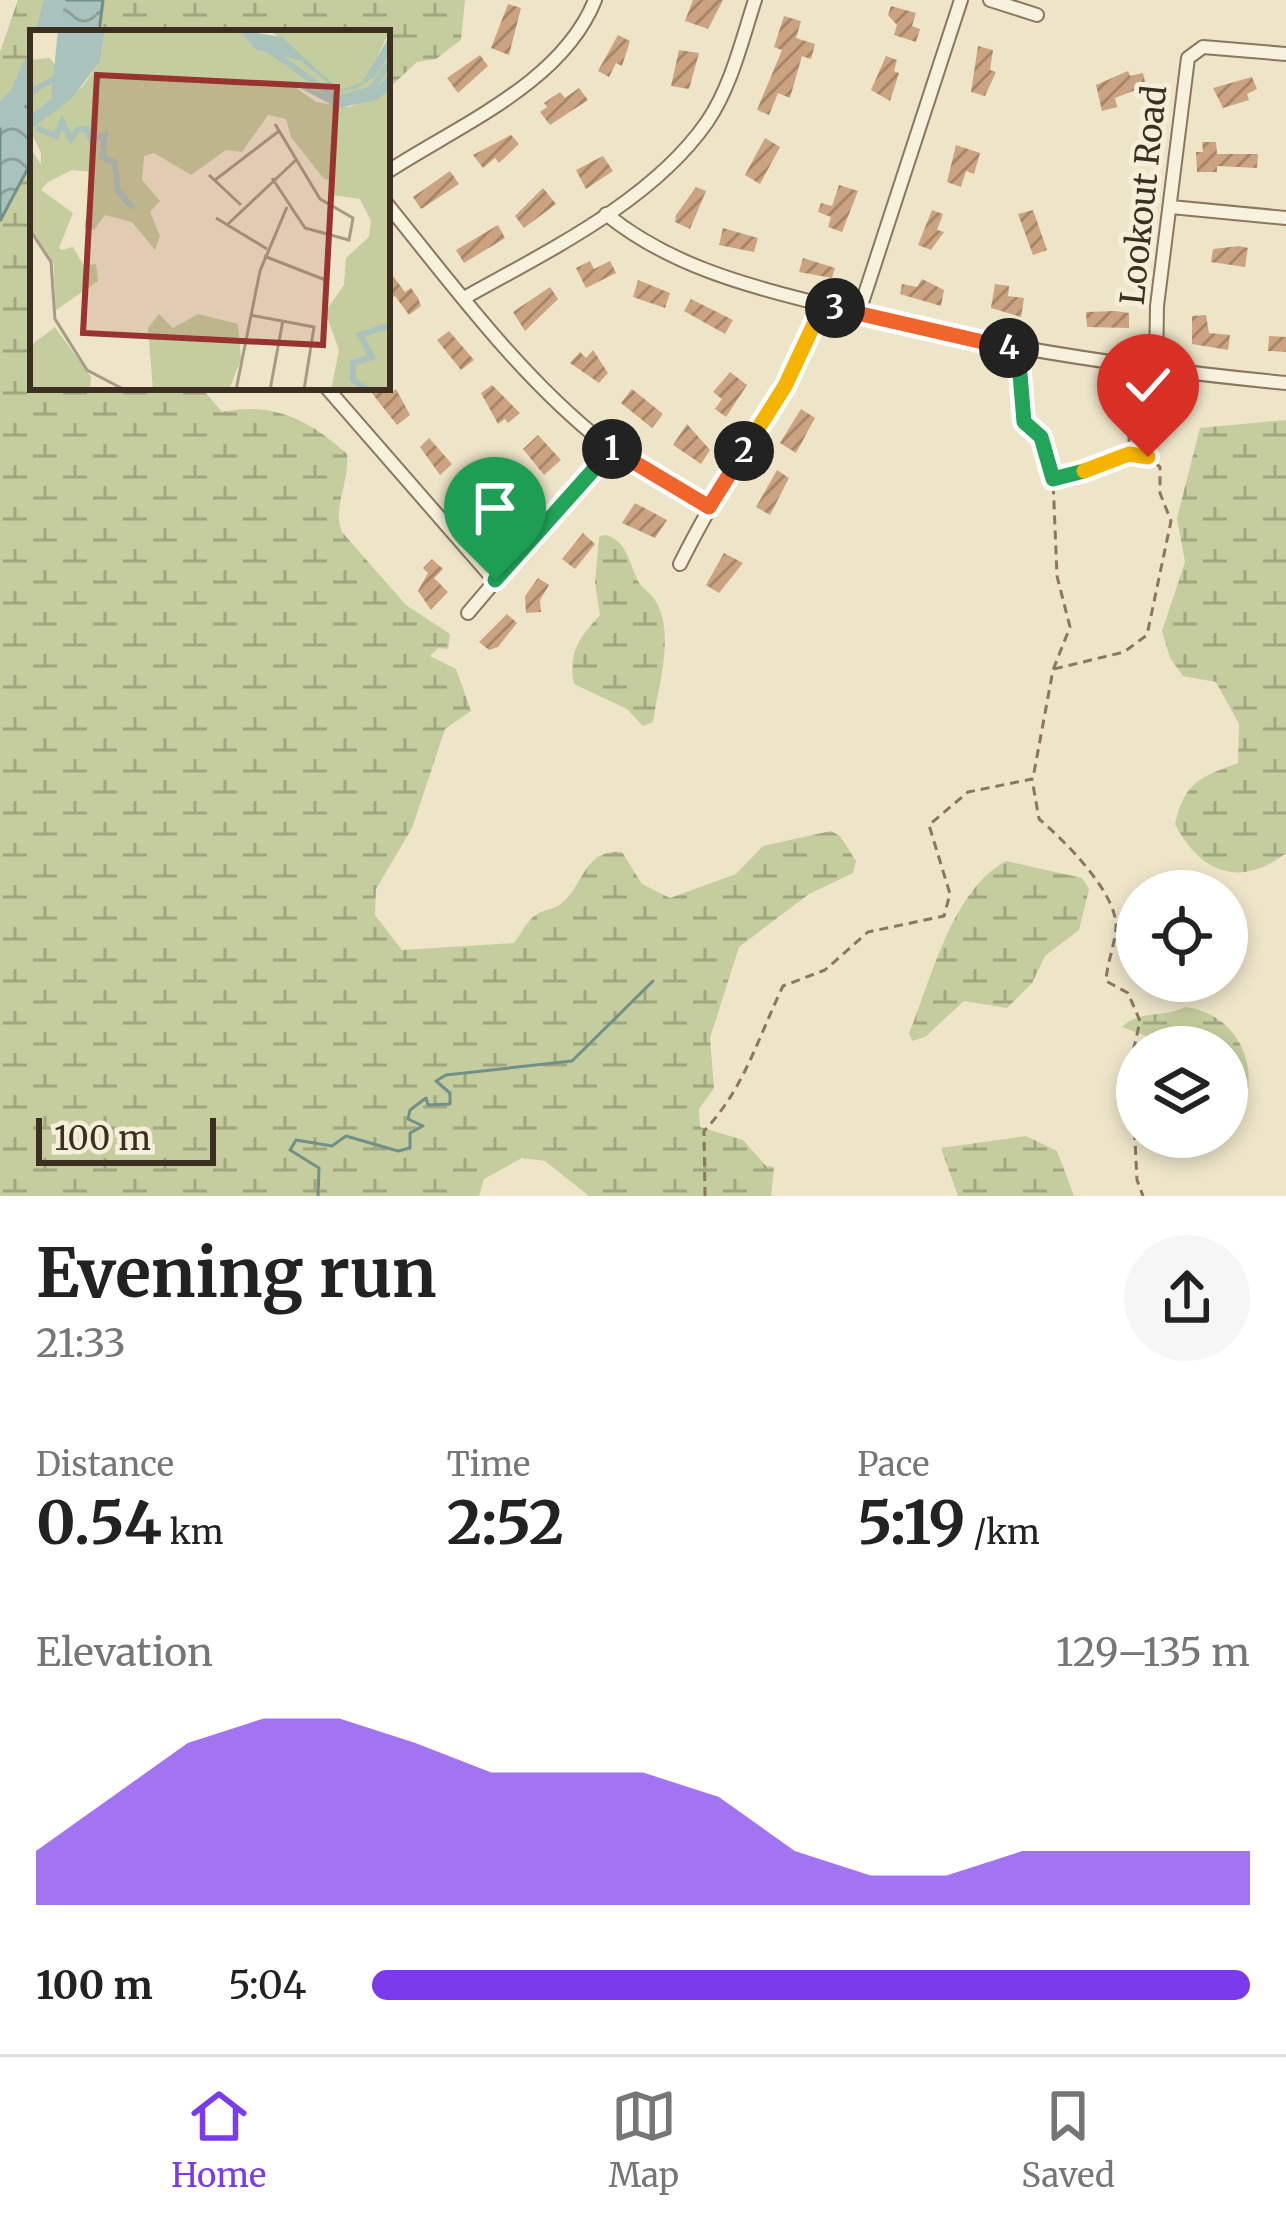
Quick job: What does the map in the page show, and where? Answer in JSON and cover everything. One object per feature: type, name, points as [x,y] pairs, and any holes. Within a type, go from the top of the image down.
[{"type":"street","points":[[390,170],[544,70],[578,36],[596,0]]},
{"type":"street","points":[[466,297],[606,214],[648,181],[707,122],[755,0]]},
{"type":"street","points":[[859,315],[961,0]]},
{"type":"street","points":[[990,0],[1037,15]]},
{"type":"street","name":"Lookout Road","points":[[1156,370],[1188,58],[1203,47],[1286,54]]},
{"type":"street","points":[[1171,207],[1286,218]]},
{"type":"street","points":[[390,208],[530,373],[609,447],[709,507]]},
{"type":"street","points":[[606,214],[692,267],[859,315],[1018,350],[1286,383]]},
{"type":"street","points":[[680,564],[709,507],[785,386],[823,305]]},
{"type":"street","points":[[329,390],[495,580]]},
{"type":"street","points":[[468,613],[609,447]]},
{"type":"path","points":[[1018,350],[1024,422],[1041,437],[1053,479],[1057,576],[1070,627],[1053,670],[1032,779],[1039,819],[1070,845],[1114,907],[1117,930],[1106,981],[1128,993],[1140,1021],[1131,1041],[1131,1061],[1137,1180],[1143,1196]]},
{"type":"path","points":[[1129,454],[1130,420],[1156,370]]},
{"type":"path","points":[[1053,479],[1129,454],[1148,457],[1160,467],[1160,493],[1171,521],[1147,635],[1124,652],[1053,670]]},
{"type":"path","points":[[705,1196],[704,1131],[727,1108],[744,1078],[783,986],[825,970],[868,932],[944,916],[950,894],[929,826],[968,792],[1032,779]]},
{"type":"green space","points":[[18,0],[55,0],[52,30],[30,30],[30,81],[0,123],[0,52]]},
{"type":"green space","points":[[103,0],[465,0],[461,40],[436,59],[417,62],[390,87],[390,30],[99,30]]},
{"type":"green space","points":[[30,165],[30,390],[204,390],[222,412],[274,411],[304,423],[347,454],[339,513],[342,532],[406,605],[450,634],[448,649],[438,648],[430,656],[456,669],[471,711],[445,729],[412,828],[376,889],[375,915],[402,950],[514,943],[531,919],[558,906],[591,863],[609,852],[622,852],[642,884],[670,898],[736,874],[763,846],[831,831],[840,836],[856,861],[853,873],[809,894],[739,947],[710,1038],[714,1088],[699,1109],[700,1127],[743,1140],[766,1166],[774,1167],[771,1196],[589,1196],[545,1161],[522,1158],[484,1179],[479,1196],[0,1196],[0,221]]},
{"type":"green space","points":[[1286,420],[1286,853],[1248,871],[1223,870],[1210,864],[1197,855],[1175,824],[1184,798],[1197,782],[1238,763],[1239,724],[1216,682],[1183,676],[1170,658],[1162,631],[1185,562],[1177,518],[1200,428]]},
{"type":"green space","points":[[605,535],[622,546],[639,582],[655,600],[664,628],[664,660],[653,722],[643,726],[627,709],[574,684],[577,646],[600,615],[595,583],[599,537]]},
{"type":"green space","points":[[1006,861],[1082,878],[1089,889],[1079,930],[1045,956],[1032,983],[1007,1008],[964,1001],[925,1037],[912,1041],[909,1033],[957,914],[987,875]]},
{"type":"green space","points":[[1185,1007],[1202,1011],[1225,1026],[1123,1026],[1136,1018]]},
{"type":"green space","points":[[1026,1136],[1057,1151],[1074,1196],[958,1196],[941,1148]]},
{"type":"water","points":[[55,0],[103,0],[99,30],[52,30]]},
{"type":"water","points":[[30,81],[30,165],[0,221],[0,123]]},
{"type":"building","points":[[693,0],[723,0],[708,29],[685,21]]},
{"type":"building","points":[[508,4],[521,8],[509,55],[491,48]]},
{"type":"building","points":[[891,6],[916,13],[912,26],[920,29],[916,42],[894,35],[897,25],[888,15]]},
{"type":"building","points":[[784,16],[801,21],[796,38],[815,44],[811,59],[802,56],[790,98],[778,93],[769,115],[757,110],[782,50],[774,47]]},
{"type":"building","points":[[618,35],[630,41],[622,66],[616,63],[609,77],[598,71]]},
{"type":"building","points":[[978,46],[993,50],[990,70],[996,72],[985,96],[971,92]]},
{"type":"building","points":[[679,50],[699,53],[689,89],[671,86]]},
{"type":"building","points":[[480,55],[488,66],[458,93],[447,78]]},
{"type":"building","points":[[886,56],[897,60],[894,71],[899,73],[890,101],[871,90]]},
{"type":"building","points":[[1128,71],[1130,76],[1143,73],[1146,86],[1115,98],[1117,107],[1102,111],[1096,85]]},
{"type":"building","points":[[1252,77],[1257,89],[1247,94],[1249,100],[1223,108],[1213,88]]},
{"type":"building","points":[[579,88],[588,100],[550,125],[540,112],[547,107],[544,103],[560,92],[565,98]]},
{"type":"building","points":[[511,135],[519,144],[499,163],[495,158],[483,168],[473,155]]},
{"type":"building","points":[[765,138],[780,147],[760,184],[745,175]]},
{"type":"building","points":[[1202,142],[1216,142],[1217,154],[1258,154],[1257,168],[1217,166],[1217,172],[1197,172],[1196,152],[1203,152]]},
{"type":"building","points":[[956,145],[980,153],[974,174],[966,171],[961,187],[947,182]]},
{"type":"building","points":[[603,156],[613,171],[586,189],[576,170]]},
{"type":"building","points":[[450,171],[459,184],[421,209],[413,197]]},
{"type":"building","points":[[839,185],[858,191],[842,232],[828,227],[831,217],[818,212],[821,203],[832,206]]},
{"type":"building","points":[[696,187],[706,191],[690,229],[675,222],[676,215]]},
{"type":"building","points":[[543,188],[556,204],[524,228],[515,216]]},
{"type":"building","points":[[932,210],[943,214],[937,230],[944,232],[931,250],[918,245]]},
{"type":"building","points":[[1033,210],[1047,250],[1033,255],[1018,214]]},
{"type":"building","points":[[498,225],[505,238],[464,263],[456,250]]},
{"type":"building","points":[[723,228],[758,238],[754,252],[719,245]]},
{"type":"building","points":[[1248,248],[1245,267],[1211,262],[1213,249]]},
{"type":"building","points":[[803,258],[835,268],[832,278],[799,272]]},
{"type":"building","points":[[590,261],[594,269],[610,261],[616,273],[586,288],[576,268]]},
{"type":"building","points":[[390,272],[405,292],[411,288],[421,306],[409,315],[395,296],[390,300]]},
{"type":"building","points":[[922,279],[944,290],[941,306],[900,294],[902,284],[917,287]]},
{"type":"building","points":[[638,280],[670,293],[665,308],[633,297]]},
{"type":"building","points":[[995,284],[1009,286],[1008,296],[1024,298],[1021,317],[991,308]]},
{"type":"building","points":[[550,287],[558,299],[525,331],[513,312]]},
{"type":"building","points":[[691,299],[733,320],[725,334],[684,311]]},
{"type":"building","points":[[1086,312],[1129,313],[1129,328],[1087,327]]},
{"type":"building","points":[[1206,315],[1209,333],[1230,335],[1228,350],[1192,344],[1192,316]]},
{"type":"building","points":[[449,331],[474,360],[461,370],[437,340]]},
{"type":"building","points":[[1269,336],[1286,337],[1286,352],[1268,351]]},
{"type":"building","points":[[593,350],[608,373],[599,383],[570,363],[580,352],[586,358]]},
{"type":"building","points":[[730,372],[747,385],[726,417],[715,409],[722,399],[713,392]]},
{"type":"building","points":[[492,385],[520,413],[508,423],[505,419],[498,424],[481,393]]},
{"type":"building","points":[[396,389],[410,415],[397,425],[371,392]]},
{"type":"building","points":[[632,389],[663,414],[652,428],[621,403]]},
{"type":"building","points":[[801,409],[815,418],[796,453],[780,443]]},
{"type":"building","points":[[687,424],[710,450],[701,464],[673,445]]},
{"type":"building","points":[[538,435],[561,460],[544,475],[523,449]]},
{"type":"building","points":[[429,438],[452,464],[440,475],[420,447]]},
{"type":"building","points":[[777,470],[789,478],[770,515],[756,507]]},
{"type":"building","points":[[484,500],[495,512],[502,506],[509,514],[490,530],[468,514]]},
{"type":"building","points":[[635,503],[667,520],[655,538],[622,523]]},
{"type":"building","points":[[583,533],[595,544],[575,569],[562,559]]},
{"type":"building","points":[[724,553],[743,563],[719,593],[706,585]]},
{"type":"building","points":[[432,559],[443,569],[434,578],[448,592],[431,610],[418,591],[428,573],[423,568]]},
{"type":"building","points":[[538,578],[549,585],[540,600],[541,612],[526,613],[525,596]]},
{"type":"building","points":[[507,614],[517,623],[498,647],[489,650],[479,642]]},
{"type":"waterway","points":[[47,30],[55,0]]},
{"type":"waterway","points":[[0,117],[20,95],[30,73]]},
{"type":"waterway","points":[[318,1196],[319,1168],[290,1150],[296,1140],[332,1146],[346,1136],[398,1151],[410,1148],[410,1133],[423,1126],[408,1119],[410,1110],[426,1098],[428,1105],[450,1104],[450,1093],[436,1081],[446,1075],[572,1061],[653,981]]},
{"type":"route","points":[[495,580],[609,447],[709,507],[785,386],[823,305],[1018,350],[1024,422],[1041,437],[1053,479],[1092,470],[1129,454],[1148,457]]}]
